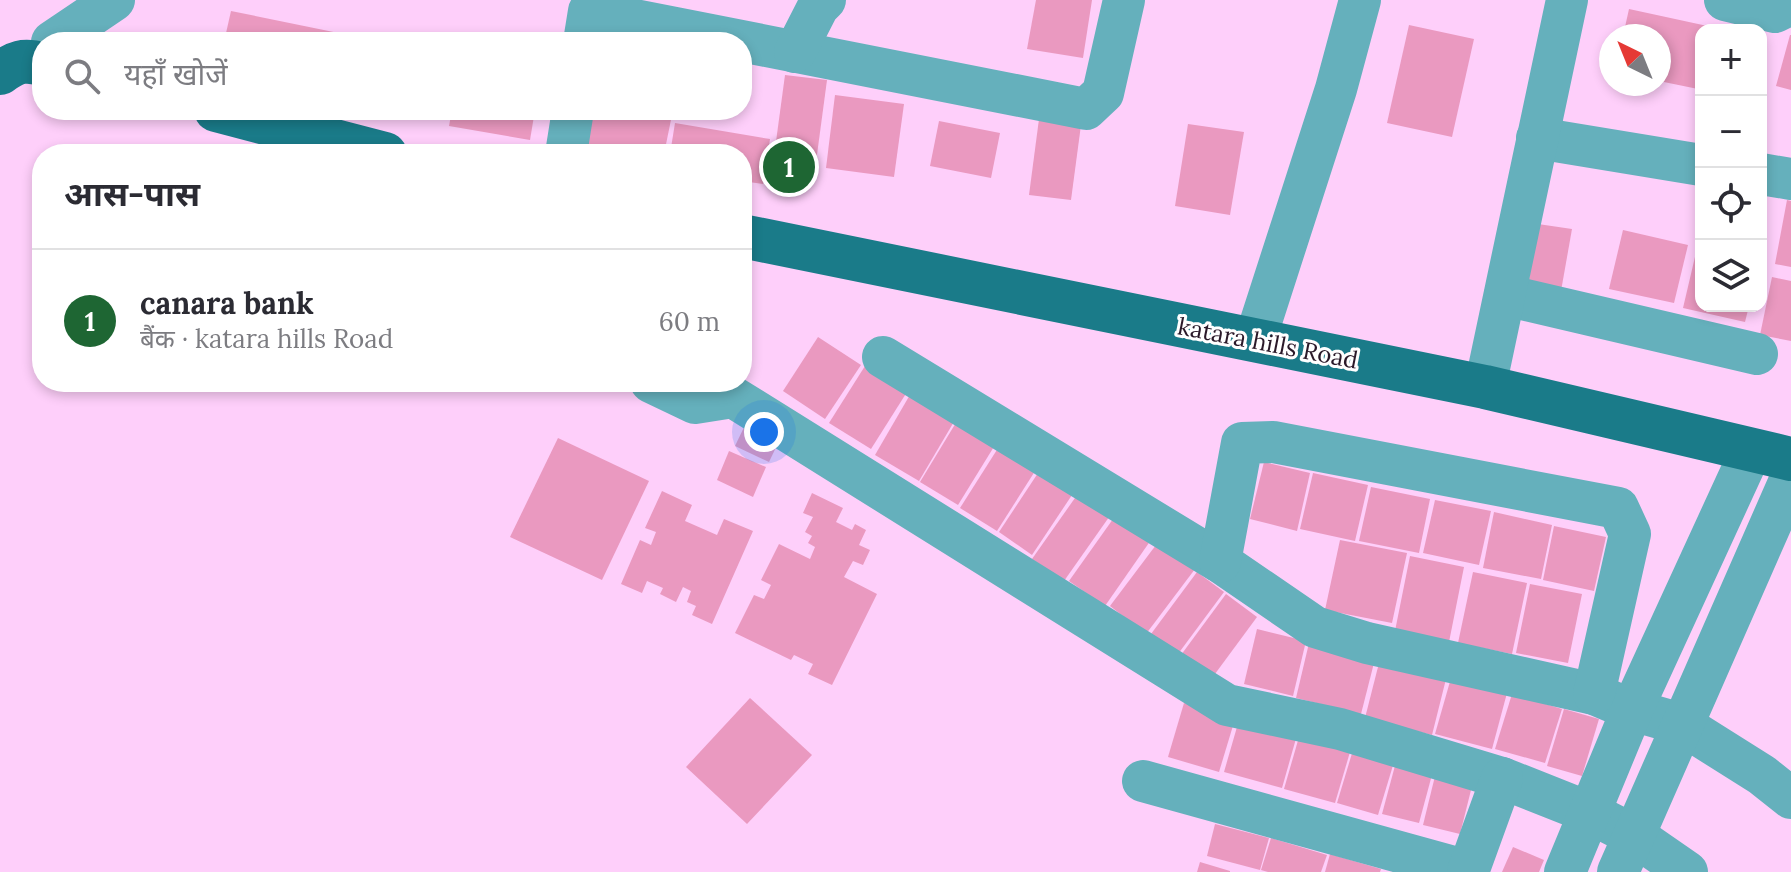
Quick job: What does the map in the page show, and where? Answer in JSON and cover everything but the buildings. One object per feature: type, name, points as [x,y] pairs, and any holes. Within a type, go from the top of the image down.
[{"type":"main road","points":[[254,120],[347,144]]},
{"type":"main road","name":"katara hills Road","points":[[752,238],[1485,387],[1771,455]]},
{"type":"street","points":[[65,32],[114,0]]},
{"type":"street","points":[[795,52],[818,7],[825,0]]},
{"type":"street","points":[[752,43],[1086,109],[1103,93],[1124,0]]},
{"type":"street","points":[[1255,340],[1336,89],[1360,0]]},
{"type":"street","points":[[1485,387],[1567,0]]},
{"type":"street","points":[[1725,0],[1775,12],[1785,7],[1788,0]]},
{"type":"street","points":[[586,32],[589,11],[695,32]]},
{"type":"street","points":[[568,144],[571,120]]},
{"type":"street","points":[[1537,138],[1695,164]]},
{"type":"street","points":[[1767,175],[1791,179]]},
{"type":"street","points":[[1505,295],[1757,354]]},
{"type":"street","points":[[883,357],[1220,562],[1315,627],[1367,643],[1594,694],[1632,710],[1681,724],[1762,775],[1791,798]]},
{"type":"street","points":[[672,392],[695,403],[733,397],[1227,705],[1340,729],[1502,778],[1588,812],[1626,854],[1687,872]]},
{"type":"street","points":[[1220,562],[1242,443],[1273,442],[1618,508],[1630,534],[1594,694]]},
{"type":"street","points":[[1565,872],[1632,710],[1771,455]]},
{"type":"street","points":[[1626,854],[1791,478]]},
{"type":"street","points":[[1143,781],[1468,872],[1502,778]]},
{"type":"place","name":"canara bank","points":[[789,167]]}]
